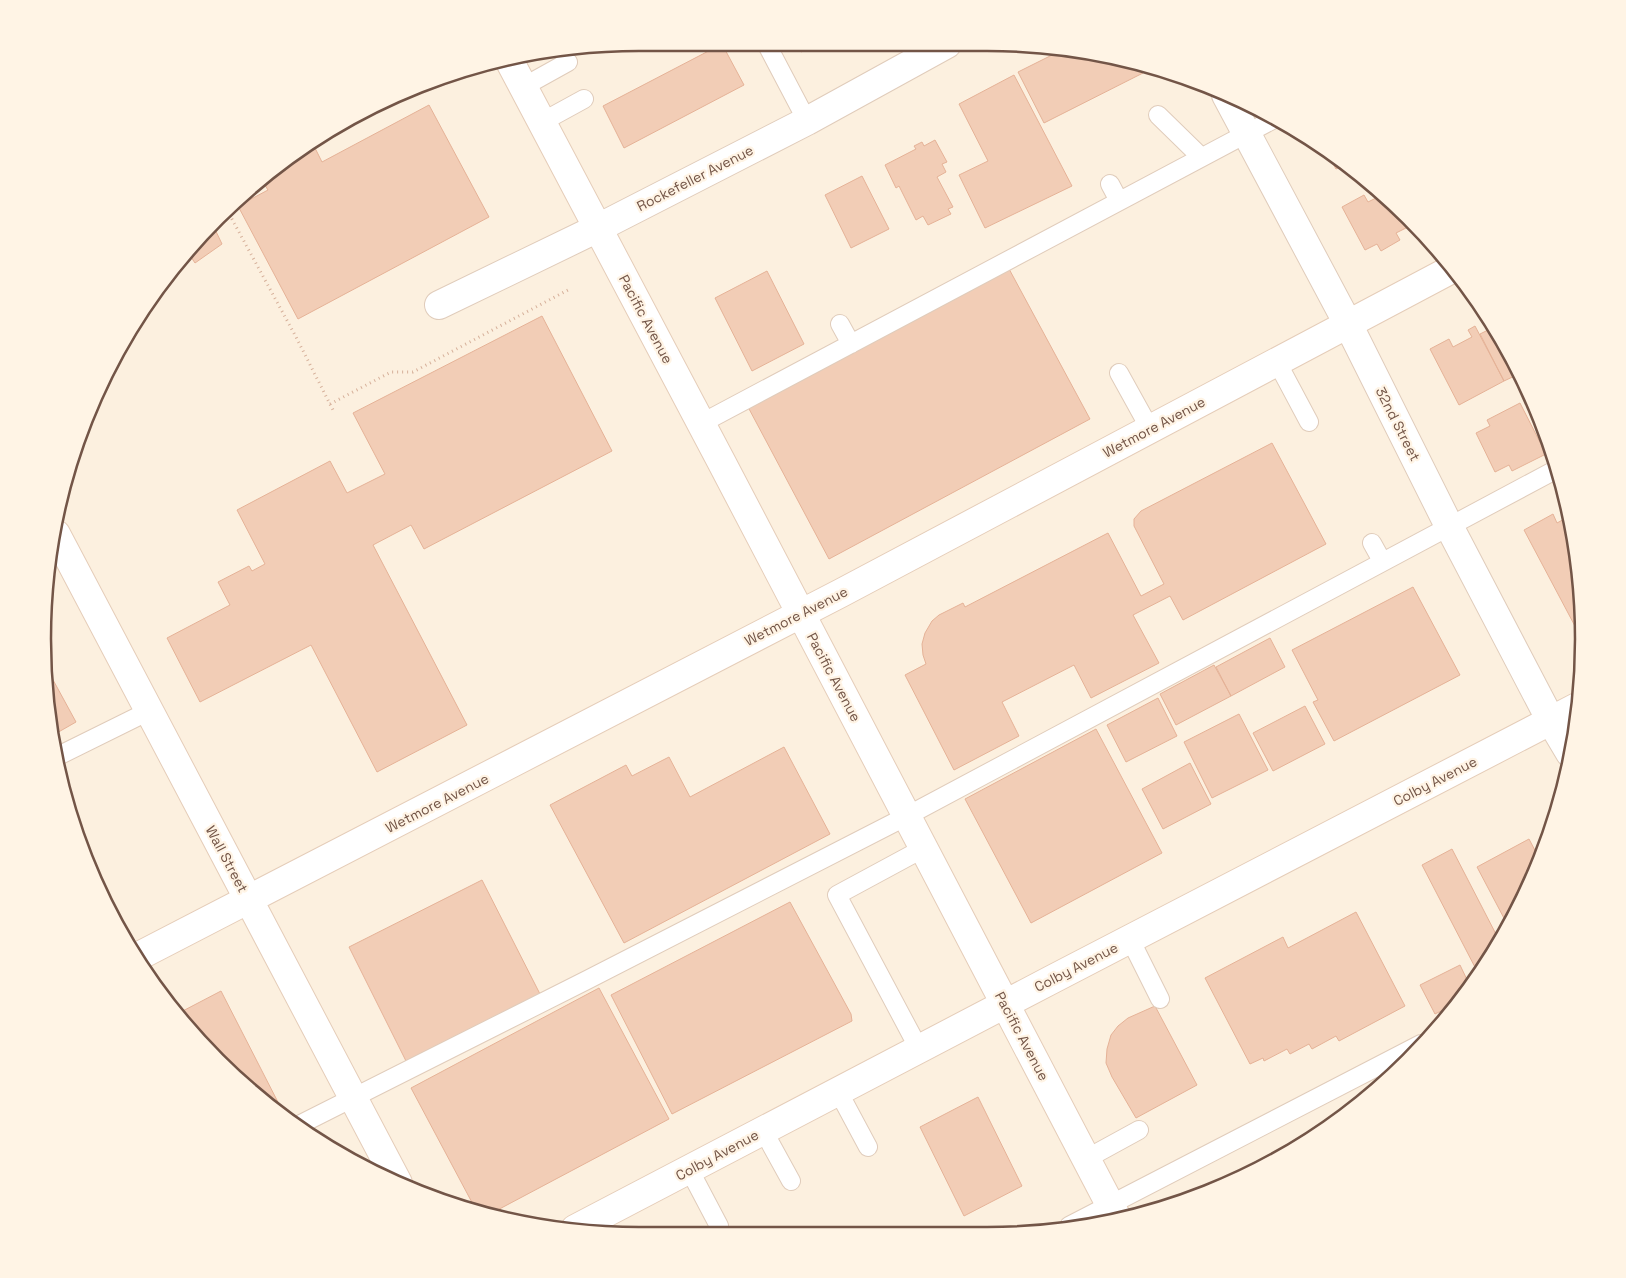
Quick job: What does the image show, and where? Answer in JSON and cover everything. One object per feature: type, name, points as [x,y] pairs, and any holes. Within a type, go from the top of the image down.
[{"type":"street","name":"Rockefeller Avenue","points":[[439,305],[598,228],[807,121],[934,51]]},
{"type":"street","name":"Pacific Avenue","points":[[512,66],[702,423],[1113,1210]]},
{"type":"street","name":"32nd Street","points":[[1231,105],[1348,324],[1449,526],[1565,744]]},
{"type":"street","name":"Wetmore Avenue","points":[[143,954],[249,901],[801,614],[1446,272]]},
{"type":"street","name":"Wall Street","points":[[60,541],[392,1172]]},
{"type":"street","name":"Colby Avenue","points":[[585,1224],[1570,711]]},
{"type":"lane","points":[[770,51],[807,121]]},
{"type":"lane","points":[[523,87],[568,62]]},
{"type":"lane","points":[[542,122],[584,99]]},
{"type":"lane","points":[[1158,115],[1201,157]]},
{"type":"lane","points":[[702,423],[1267,123]]},
{"type":"lane","points":[[1110,184],[1119,201]]},
{"type":"lane","points":[[840,324],[851,344]]},
{"type":"lane","points":[[1277,362],[1309,422]]},
{"type":"lane","points":[[1119,373],[1150,429]]},
{"type":"lane","points":[[304,1122],[907,816],[1551,472]]},
{"type":"lane","points":[[1372,543],[1382,561]]},
{"type":"lane","points":[[63,754],[149,711]]},
{"type":"lane","points":[[919,1049],[837,894],[924,848]]},
{"type":"lane","points":[[1130,939],[1160,999]]},
{"type":"lane","points":[[1096,1216],[1113,1210],[1405,1052]]},
{"type":"lane","points":[[838,1091],[868,1147]]},
{"type":"lane","points":[[763,1130],[791,1181]]},
{"type":"lane","points":[[1086,1159],[1139,1130]]},
{"type":"lane","points":[[689,1169],[719,1226]]},
{"type":"path","points":[[230,216],[334,412]]},
{"type":"path","points":[[330,404],[391,372],[412,372],[568,290]]},
{"type":"building","points":[[709,51],[726,51],[744,85],[624,148],[603,106]]},
{"type":"building","points":[[1052,55],[1102,63],[1143,73],[1044,123],[1018,72]]},
{"type":"building","points":[[1014,75],[1072,186],[985,228],[959,175],[988,161],[959,104]]},
{"type":"building","points":[[429,105],[489,217],[298,319],[239,208],[246,202],[268,190],[265,186],[315,148],[322,162]]},
{"type":"building","points":[[935,140],[947,162],[942,164],[946,172],[937,177],[953,207],[948,209],[951,214],[928,225],[923,216],[916,220],[899,186],[896,188],[885,165],[916,149],[914,146],[922,142],[924,146]]},
{"type":"building","points":[[862,176],[889,229],[851,248],[825,195]]},
{"type":"building","points":[[1364,195],[1368,202],[1376,198],[1407,227],[1396,233],[1400,240],[1381,251],[1377,244],[1365,250],[1342,207]]},
{"type":"building","points":[[216,231],[222,244],[195,263],[192,258]]},
{"type":"building","points":[[1008,267],[1090,419],[829,559],[748,407]]},
{"type":"building","points":[[767,271],[804,344],[752,371],[715,298]]},
{"type":"building","points":[[542,316],[612,451],[424,549],[411,525],[373,545],[467,725],[377,772],[311,645],[200,702],[167,638],[230,605],[218,582],[249,566],[252,571],[265,564],[237,510],[330,461],[347,493],[385,474],[353,413]]},
{"type":"building","points":[[1475,326],[1504,381],[1459,405],[1430,349],[1449,339],[1453,347],[1472,337],[1468,330]]},
{"type":"building","points":[[1487,330],[1513,377],[1504,381],[1480,334]]},
{"type":"building","points":[[1520,403],[1545,454],[1512,471],[1509,465],[1495,472],[1476,433],[1490,426],[1487,420]]},
{"type":"building","points":[[1272,443],[1326,544],[1183,620],[1170,596],[1133,615],[1159,663],[1091,698],[1074,665],[1002,702],[1019,736],[954,770],[905,675],[926,664],[922,644],[925,633],[932,621],[939,615],[963,603],[965,607],[1108,533],[1141,596],[1164,584],[1134,526],[1134,519],[1141,511]]},
{"type":"building","points":[[1553,514],[1557,523],[1562,520],[1570,562],[1574,625],[1524,530]]},
{"type":"building","points":[[1413,587],[1460,675],[1334,741],[1313,702],[1318,700],[1292,650]]},
{"type":"building","points":[[1270,638],[1285,667],[1231,696],[1216,667]]},
{"type":"building","points":[[1214,665],[1231,696],[1176,725],[1160,694]]},
{"type":"building","points":[[53,680],[76,722],[59,732]]},
{"type":"building","points":[[1158,698],[1177,736],[1126,762],[1107,725]]},
{"type":"building","points":[[1305,706],[1325,744],[1273,771],[1253,733]]},
{"type":"building","points":[[1239,714],[1268,770],[1212,798],[1184,742]]},
{"type":"building","points":[[1096,729],[1162,853],[1031,923],[965,799]]},
{"type":"building","points":[[784,747],[830,834],[624,943],[550,805],[626,765],[632,776],[669,757],[690,797]]},
{"type":"building","points":[[1190,763],[1211,804],[1163,829],[1142,789]]},
{"type":"building","points":[[1529,839],[1535,851],[1504,918],[1477,867]]},
{"type":"building","points":[[1452,849],[1496,934],[1475,967],[1422,865]]},
{"type":"building","points":[[482,880],[540,994],[406,1061],[349,947]]},
{"type":"building","points":[[790,902],[851,1014],[852,1021],[672,1114],[611,995]]},
{"type":"building","points":[[1356,912],[1405,1006],[1339,1041],[1336,1036],[1312,1049],[1309,1044],[1290,1054],[1287,1049],[1264,1061],[1263,1058],[1250,1064],[1205,978],[1283,937],[1288,948]]},
{"type":"building","points":[[1460,965],[1467,979],[1442,1010],[1435,1014],[1420,985]]},
{"type":"building","points":[[599,988],[669,1119],[499,1209],[472,1203],[411,1088]]},
{"type":"building","points":[[221,991],[278,1103],[223,1055],[184,1010]]},
{"type":"building","points":[[1155,1006],[1197,1085],[1136,1118],[1106,1063],[1107,1049],[1111,1035],[1118,1026],[1128,1018]]},
{"type":"building","points":[[978,1097],[1022,1186],[964,1216],[920,1127]]}]
